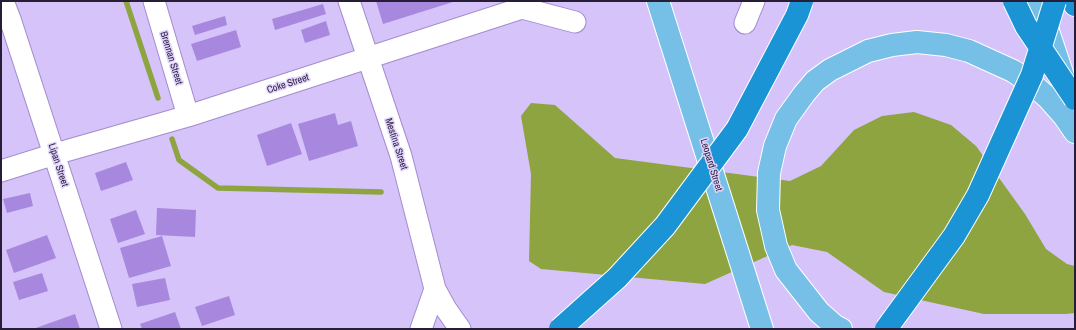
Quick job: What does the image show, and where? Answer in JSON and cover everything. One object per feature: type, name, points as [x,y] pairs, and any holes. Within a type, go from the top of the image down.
[{"type":"highway","points":[[560,329],[617,278],[665,226],[736,129],[797,14],[802,1]]},
{"type":"highway","points":[[1014,1],[1026,26],[1075,99]]},
{"type":"highway","points":[[886,329],[954,236],[978,195],[1032,75],[1055,1]]},
{"type":"highway","points":[[1074,1],[1075,5]]},
{"type":"main road","name":"Leopard Street","points":[[658,1],[762,329]]},
{"type":"main road","points":[[1038,1],[1075,113]]},
{"type":"main road","points":[[841,329],[835,326],[820,312],[786,270],[776,246],[768,210],[769,173],[774,146],[786,119],[804,94],[816,81],[830,70],[868,51],[892,45],[917,42],[946,45],[969,51],[1013,71],[1031,83],[1048,98],[1075,132]]},
{"type":"street","name":"Lipan Street","points":[[3,1],[55,154],[111,329]]},
{"type":"street","name":"Brennan Street","points":[[154,1],[188,116]]},
{"type":"street","name":"Mestina Street","points":[[349,1],[400,156],[425,245],[435,289],[446,309],[460,329]]},
{"type":"street","points":[[745,22],[754,1]]},
{"type":"street","name":"Coke Street","points":[[1,172],[55,154],[188,116],[522,8],[574,22]]},
{"type":"street","points":[[421,329],[435,289]]},
{"type":"shaded area","points":[[531,103],[555,105],[615,158],[790,181],[821,166],[854,130],[882,116],[914,112],[951,125],[976,146],[1025,214],[1046,249],[1067,264],[1075,266],[1075,313],[984,314],[884,292],[827,252],[792,245],[705,284],[541,269],[529,261],[531,174],[521,116]]},
{"type":"building","points":[[376,1],[456,1],[383,24]]},
{"type":"building","points":[[323,4],[326,14],[275,30],[272,19]]},
{"type":"building","points":[[225,16],[227,25],[195,35],[192,26]]},
{"type":"building","points":[[326,21],[330,35],[305,43],[301,30]]},
{"type":"building","points":[[236,30],[241,47],[197,61],[191,44]]},
{"type":"building","points":[[335,113],[338,125],[351,121],[358,146],[309,161],[298,124]]},
{"type":"building","points":[[291,123],[302,154],[267,166],[257,135]]},
{"type":"building","points":[[126,162],[133,180],[101,191],[95,173]]},
{"type":"building","points":[[30,193],[33,206],[7,213],[3,199]]},
{"type":"building","points":[[157,208],[196,210],[195,237],[156,235]]},
{"type":"building","points":[[136,210],[145,234],[118,243],[110,219]]},
{"type":"building","points":[[47,235],[56,258],[14,273],[6,250]]},
{"type":"building","points":[[162,236],[171,266],[129,278],[120,248]]},
{"type":"building","points":[[42,273],[48,291],[19,300],[13,282]]},
{"type":"building","points":[[165,278],[170,300],[137,307],[132,284]]},
{"type":"building","points":[[229,296],[235,315],[202,326],[195,307]]},
{"type":"building","points":[[175,312],[181,329],[142,329],[140,324]]},
{"type":"building","points":[[75,314],[80,329],[33,329]]},
{"type":"waterway","points":[[126,1],[158,98]]},
{"type":"waterway","points":[[172,139],[179,160],[218,188],[381,192]]}]
